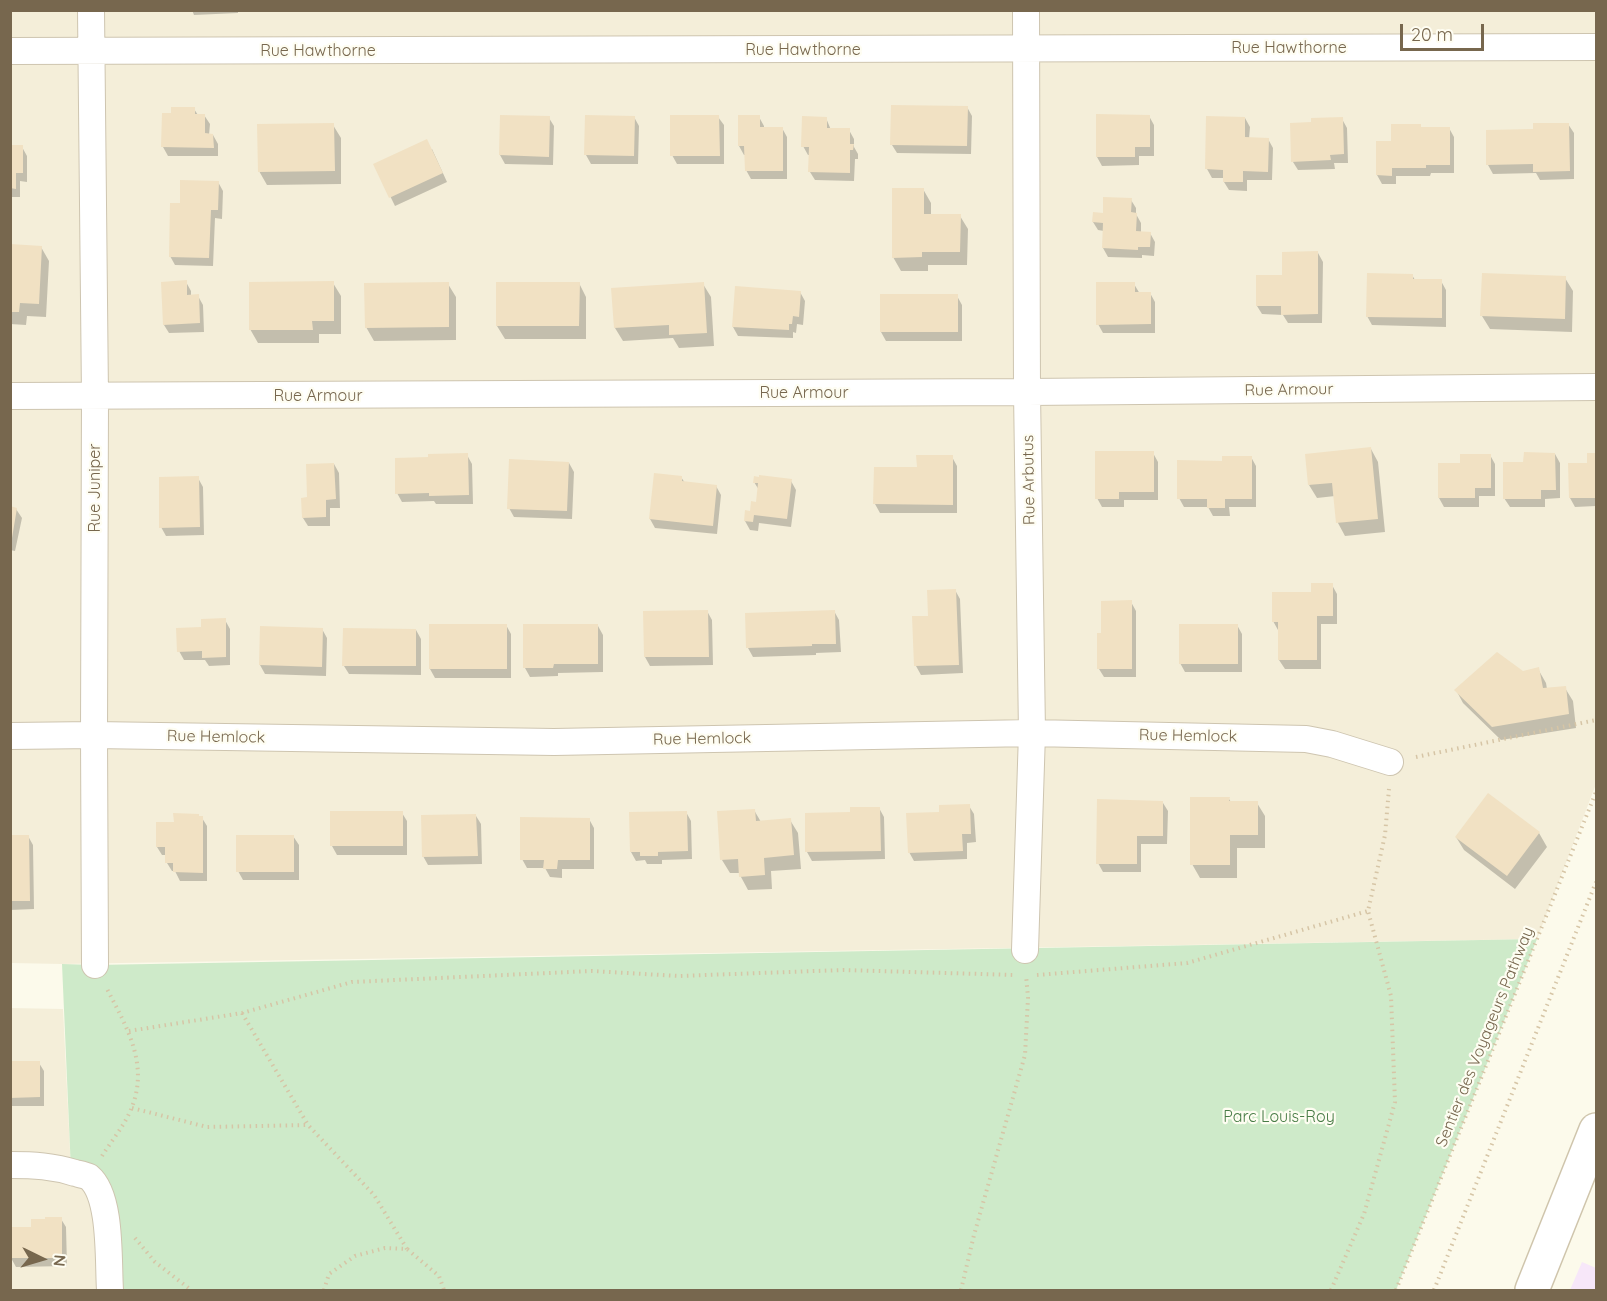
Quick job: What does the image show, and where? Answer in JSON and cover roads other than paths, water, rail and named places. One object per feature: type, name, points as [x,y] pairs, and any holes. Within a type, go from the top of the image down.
[{"type":"main road","points":[[1532,1290],[1596,1130]]},
{"type":"street","name":"Rue Juniper","points":[[91,10],[95,397],[95,965]]},
{"type":"street","name":"Rue Arbutus","points":[[1025,950],[1032,733],[1026,10]]},
{"type":"street","name":"Rue Hawthorne","points":[[10,51],[1596,47]]},
{"type":"street","name":"Rue Armour","points":[[10,396],[1596,387]]},
{"type":"street","name":"Rue Hemlock","points":[[10,736],[94,735],[554,742],[1032,733],[1306,739],[1332,744],[1390,762]]},
{"type":"street","points":[[10,1165],[59,1167],[88,1176],[103,1201],[106,1215],[110,1290]]},
{"type":"park label","name":"Parc Louis-Roy","points":[[1279,1117]]}]
